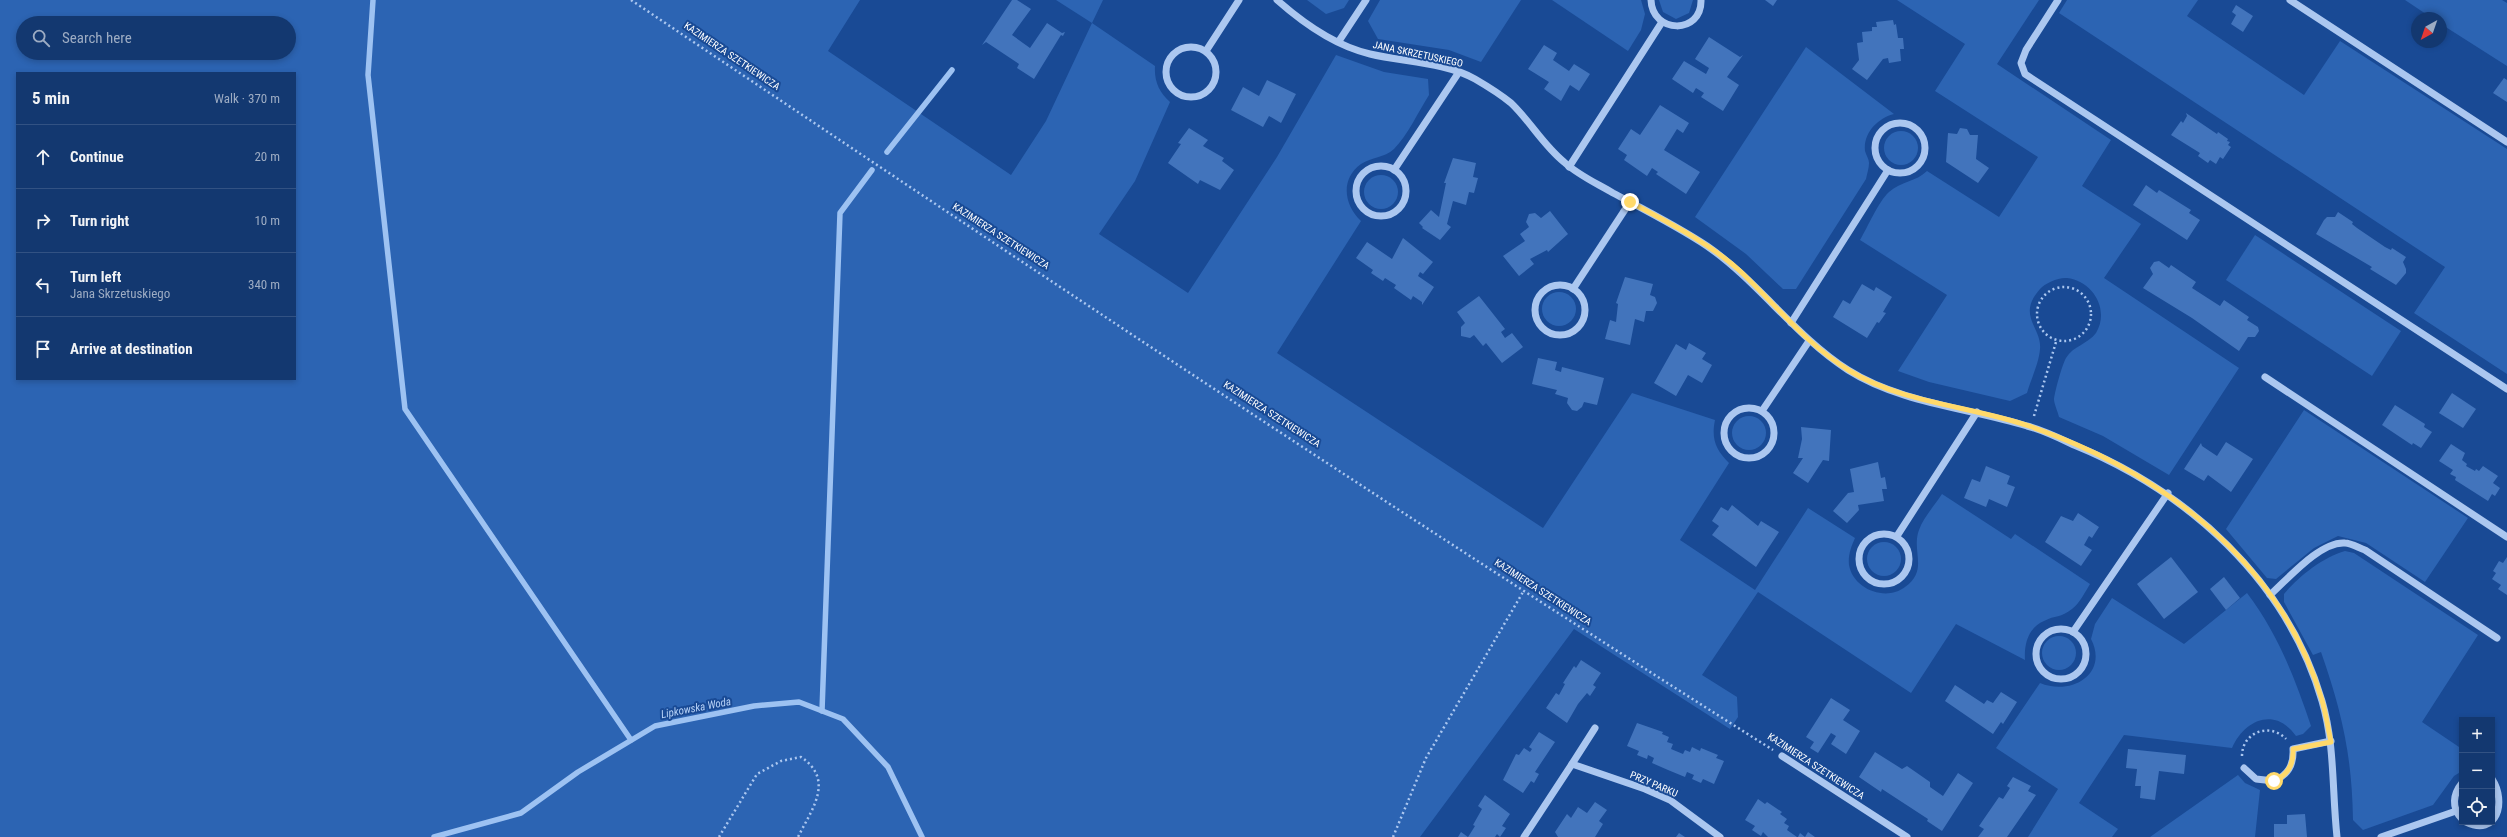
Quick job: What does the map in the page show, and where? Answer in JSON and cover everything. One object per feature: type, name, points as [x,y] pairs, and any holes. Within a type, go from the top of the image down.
[{"type":"street","points":[[1206,51],[1239,0]]},
{"type":"street","name":"JANA SKRZETUSKIEGO","points":[[1277,0],[1295,16],[1357,51],[1459,72],[1489,87],[1511,104],[1551,150],[1569,166],[1630,202],[1682,230],[1714,252],[1738,270],[1809,341],[1851,372],[1893,390],[2031,427],[2110,459],[2168,493],[2204,521],[2246,565],[2270,595],[2292,629],[2305,657],[2322,700],[2331,742],[2337,837]]},
{"type":"street","points":[[1339,41],[1366,0]]},
{"type":"street","points":[[1651,0],[1653,12],[1662,22],[1675,27],[1690,23],[1699,12],[1701,0]]},
{"type":"street","points":[[2058,0],[2026,50],[2021,63],[2025,74],[2507,389]]},
{"type":"street","points":[[2290,0],[2507,142]]},
{"type":"street","points":[[1569,166],[1662,22]]},
{"type":"street","points":[[1190,46],[1206,51],[1212,56],[1217,72],[1212,87],[1206,93],[1190,97],[1175,92],[1166,77],[1167,64],[1174,53],[1190,46]]},
{"type":"street","points":[[1394,170],[1459,72]]},
{"type":"street","points":[[1899,122],[1915,127],[1925,140],[1925,156],[1921,163],[1908,172],[1899,174],[1888,170],[1878,161],[1875,153],[1878,136],[1890,124],[1899,122]]},
{"type":"street","points":[[1387,167],[1394,170],[1405,183],[1406,195],[1402,206],[1396,212],[1381,216],[1366,211],[1358,199],[1356,192],[1360,178],[1372,168],[1387,167]]},
{"type":"street","points":[[1791,323],[1888,170]]},
{"type":"street","points":[[1573,289],[1630,202]]},
{"type":"street","points":[[1558,285],[1573,289],[1579,294],[1584,305],[1584,317],[1580,325],[1568,334],[1551,334],[1544,330],[1536,318],[1535,310],[1539,297],[1551,287],[1558,285]]},
{"type":"street","points":[[1762,411],[1809,341]]},
{"type":"street","points":[[2265,377],[2507,537]]},
{"type":"street","points":[[1745,408],[1762,411],[1770,418],[1774,427],[1773,442],[1768,450],[1762,456],[1750,459],[1734,454],[1724,439],[1727,420],[1733,414],[1745,408]]},
{"type":"street","points":[[1897,536],[1977,412]]},
{"type":"street","points":[[2073,632],[2168,493]]},
{"type":"street","points":[[1884,533],[1897,536],[1907,548],[1909,555],[1907,570],[1902,576],[1889,584],[1874,582],[1867,578],[1859,566],[1859,552],[1862,545],[1878,534],[1884,533]]},
{"type":"street","points":[[2270,595],[2308,560],[2326,548],[2344,542],[2365,550],[2496,638]]},
{"type":"street","points":[[2056,629],[2073,632],[2081,639],[2085,648],[2086,657],[2080,671],[2073,676],[2062,679],[2045,674],[2036,659],[2035,651],[2039,641],[2044,634],[2056,629]]},
{"type":"street","points":[[1524,837],[1595,728]]},
{"type":"street","points":[[2244,768],[2256,779],[2274,781],[2282,777],[2288,771],[2292,763],[2293,749],[2331,742]]},
{"type":"street","name":"KAZIMIERZA SZETKIEWICZA","points":[[1782,756],[1907,837]]},
{"type":"street","name":"PRZY PARKU","points":[[1572,764],[1645,789],[1670,800],[1720,837]]},
{"type":"street","points":[[2495,781],[2500,786],[2504,794],[2505,804],[2501,814],[2495,820]]},
{"type":"street","points":[[2459,789],[2454,798],[2456,811],[2459,815]]},
{"type":"street","points":[[2381,837],[2456,811]]},
{"type":"path","name":"KAZIMIERZA SZETKIEWICZA","points":[[631,0],[867,159],[1523,592],[1782,756]]},
{"type":"path","points":[[2058,287],[2072,289],[2085,296],[2092,309],[2091,322],[2083,333],[2070,340],[2056,342],[2045,334],[2038,321],[2039,305],[2046,294],[2058,287]]},
{"type":"path","points":[[2031,427],[2056,342]]},
{"type":"path","points":[[1393,837],[1426,758],[1523,592]]},
{"type":"path","points":[[2244,768],[2241,754],[2243,747],[2251,735],[2258,732],[2265,730],[2280,733],[2286,737],[2293,749]]},
{"type":"path","points":[[719,837],[757,774],[780,761],[801,757],[813,765],[819,784],[817,802],[798,837]]},
{"type":"shaded area","points":[[0,0],[860,0],[828,51],[1011,175],[1046,121],[1092,23],[1155,66],[1155,77],[1158,86],[1170,102],[1135,181],[1099,234],[1188,293],[1277,157],[1336,55],[1384,72],[1428,79],[1429,95],[1399,143],[1390,152],[1361,164],[1354,170],[1350,177],[1347,184],[1348,200],[1355,215],[1361,221],[1277,353],[1543,528],[1632,393],[1715,420],[1714,439],[1718,449],[1729,463],[1680,540],[1755,590],[1808,508],[1855,538],[1850,551],[1849,565],[1857,581],[1863,586],[1871,591],[1880,593],[1889,593],[1905,587],[1912,581],[1918,567],[1917,538],[1919,530],[1926,516],[1942,494],[2011,539],[2015,534],[2090,584],[2075,607],[2065,614],[2044,621],[2034,628],[2026,642],[2025,660],[1956,624],[1911,693],[1758,592],[1702,675],[1737,697],[1738,717],[1730,729],[1574,629],[1420,837],[0,837]]},
{"type":"shaded area","points":[[1056,0],[1103,0],[1092,23]]},
{"type":"shaded area","points":[[1307,0],[1349,0],[1344,8],[1326,14]]},
{"type":"shaded area","points":[[1380,0],[1521,0],[1481,62],[1449,50],[1378,39],[1368,21]]},
{"type":"shaded area","points":[[1552,0],[1641,0],[1645,14],[1641,30],[1628,51]]},
{"type":"shaded area","points":[[1659,0],[1693,0],[1689,13],[1676,19],[1663,12]]},
{"type":"shaded area","points":[[1897,0],[2039,0],[1997,64],[2111,140],[2082,186],[2141,224],[2104,278],[2239,368],[2169,475],[2103,436],[2059,417],[2054,399],[2064,361],[2069,354],[2093,337],[2100,324],[2100,306],[2096,298],[2091,291],[2076,280],[2060,278],[2052,281],[2042,287],[2033,298],[2030,307],[2030,314],[2040,341],[2040,349],[2037,365],[2027,393],[2010,401],[1929,382],[1898,371],[1947,295],[1860,240],[1881,202],[1894,188],[1923,175],[1927,171],[1999,217],[2038,157],[1935,91],[1965,44]]},
{"type":"shaded area","points":[[2067,0],[2198,0],[2187,16],[2304,95],[2340,41],[2507,149],[2507,374],[2414,313],[2445,267],[2059,13]]},
{"type":"shaded area","points":[[2405,0],[2502,0],[2507,3],[2507,66],[2447,28],[2447,12],[2423,12]]},
{"type":"shaded area","points":[[1806,47],[1894,114],[1882,119],[1869,132],[1865,144],[1865,151],[1869,160],[1866,179],[1796,289],[1783,289],[1746,254],[1695,217]]},
{"type":"shaded area","points":[[1901,131],[1913,136],[1918,148],[1913,160],[1901,165],[1889,160],[1884,148],[1889,136]]},
{"type":"shaded area","points":[[1381,175],[1393,180],[1398,192],[1393,204],[1381,209],[1369,204],[1364,192],[1369,180]]},
{"type":"shaded area","points":[[2255,235],[2401,331],[2372,376],[2226,280]]},
{"type":"shaded area","points":[[1559,292],[1571,297],[1576,309],[1571,321],[1559,326],[1547,321],[1542,309],[1547,297]]},
{"type":"shaded area","points":[[2304,410],[2468,518],[2425,582],[2366,543],[2338,536],[2314,548],[2276,579],[2267,578],[2226,529]]},
{"type":"shaded area","points":[[1749,416],[1761,421],[1766,433],[1761,445],[1749,450],[1737,445],[1732,433],[1737,421]]},
{"type":"shaded area","points":[[1884,542],[1896,547],[1901,559],[1896,571],[1884,576],[1872,571],[1867,559],[1872,547]]},
{"type":"shaded area","points":[[2345,551],[2354,553],[2478,635],[2422,722],[2459,747],[2459,773],[2454,776],[2433,805],[2363,830],[2353,820],[2351,775],[2344,734],[2335,695],[2321,652],[2313,655],[2284,602],[2284,594],[2296,581],[2312,568]]},
{"type":"shaded area","points":[[2247,593],[2277,640],[2299,691],[2311,726],[2303,734],[2296,736],[2288,727],[2279,721],[2270,719],[2261,720],[2244,730],[2237,738],[2232,748],[2124,735],[2079,803],[2118,829],[2112,837],[2028,837],[2058,789],[1996,748],[2040,683],[2064,687],[2075,684],[2084,679],[2091,672],[2095,662],[2095,651],[2091,639],[2095,624],[2112,598],[2184,644]]},
{"type":"shaded area","points":[[2059,636],[2071,641],[2076,653],[2071,665],[2059,670],[2047,665],[2042,653],[2047,641]]},
{"type":"shaded area","points":[[2238,775],[2245,783],[2260,790],[2255,837],[2150,837]]},
{"type":"building","points":[[1012,0],[1017,0],[1031,9],[1012,35],[1030,48],[1047,23],[1062,33],[1065,32],[1063,36],[1061,35],[1034,79],[1017,68],[1019,64],[986,42],[982,45]]},
{"type":"building","points":[[1765,0],[1777,0],[1773,6]]},
{"type":"building","points":[[2236,5],[2253,16],[2243,32],[2231,24],[2236,15],[2232,12]]},
{"type":"building","points":[[1893,20],[1894,25],[1896,24],[1898,38],[1903,38],[1904,49],[1900,49],[1901,61],[1889,63],[1888,58],[1883,59],[1867,80],[1852,69],[1859,60],[1857,43],[1863,42],[1862,32],[1872,31],[1872,27],[1877,27],[1876,22]]},
{"type":"building","points":[[1709,37],[1740,57],[1743,55],[1727,77],[1739,85],[1723,111],[1701,97],[1704,93],[1696,88],[1693,93],[1672,79],[1684,61],[1706,74],[1709,68],[1695,59]]},
{"type":"building","points":[[1544,45],[1557,53],[1553,60],[1569,71],[1574,64],[1590,74],[1579,91],[1570,85],[1561,101],[1544,89],[1549,82],[1528,69]]},
{"type":"building","points":[[2504,78],[2507,80],[2507,102],[2493,93]]},
{"type":"building","points":[[1267,80],[1296,94],[1281,123],[1269,116],[1263,127],[1231,110],[1243,87],[1259,96]]},
{"type":"building","points":[[1660,105],[1689,123],[1683,133],[1677,129],[1664,150],[1700,172],[1686,194],[1656,174],[1658,172],[1652,168],[1647,176],[1624,160],[1627,155],[1618,149],[1631,129],[1640,135]]},
{"type":"building","points":[[2186,113],[2217,134],[2218,132],[2230,142],[2228,145],[2231,147],[2223,159],[2220,157],[2216,164],[2210,160],[2208,163],[2198,156],[2200,153],[2171,135],[2181,121],[2183,123],[2187,116]]},
{"type":"building","points":[[1189,128],[1208,140],[1203,146],[1224,158],[1222,161],[1234,170],[1220,190],[1200,180],[1198,184],[1168,163],[1181,144],[1178,143]]},
{"type":"building","points":[[1960,128],[1967,129],[1970,135],[1978,135],[1976,159],[1989,168],[1978,183],[1946,162],[1948,133],[1957,134]]},
{"type":"building","points":[[1453,158],[1476,163],[1473,177],[1478,178],[1474,193],[1469,192],[1466,205],[1453,201],[1447,224],[1451,227],[1440,240],[1422,228],[1423,227],[1419,223],[1431,210],[1439,217],[1446,183],[1444,183]]},
{"type":"building","points":[[2146,185],[2157,193],[2159,190],[2191,210],[2189,213],[2200,220],[2187,240],[2133,205]]},
{"type":"building","points":[[1550,211],[1568,234],[1548,252],[1547,250],[1530,259],[1534,264],[1519,276],[1503,256],[1525,241],[1520,234],[1529,227],[1526,222],[1529,214],[1535,213],[1541,218]]},
{"type":"building","points":[[2338,212],[2353,222],[2352,224],[2357,228],[2385,247],[2391,250],[2392,248],[2406,257],[2403,262],[2406,273],[2396,285],[2370,269],[2372,267],[2316,234],[2327,217],[2335,217]]},
{"type":"building","points":[[1403,238],[1433,262],[1423,274],[1420,272],[1418,276],[1434,287],[1422,305],[1422,302],[1413,296],[1411,300],[1394,288],[1396,285],[1385,278],[1383,281],[1371,273],[1373,270],[1356,258],[1367,242],[1392,259]]},
{"type":"building","points":[[2159,261],[2169,268],[2171,265],[2196,282],[2192,288],[2220,306],[2224,300],[2249,317],[2247,320],[2258,327],[2259,331],[2255,337],[2248,337],[2239,351],[2192,318],[2143,288],[2153,274],[2150,268],[2154,262]]},
{"type":"building","points":[[1625,277],[1653,284],[1650,295],[1655,297],[1657,303],[1653,311],[1646,311],[1644,322],[1635,319],[1630,345],[1605,339],[1610,320],[1616,322],[1618,304],[1616,303]]},
{"type":"building","points":[[1862,284],[1874,291],[1876,287],[1892,297],[1883,312],[1886,313],[1879,323],[1877,322],[1867,338],[1833,317],[1843,300],[1850,304]]},
{"type":"building","points":[[1479,296],[1505,329],[1501,332],[1505,338],[1512,333],[1523,347],[1502,363],[1486,343],[1483,346],[1474,335],[1470,338],[1461,336],[1461,327],[1465,323],[1457,312]]},
{"type":"building","points":[[1689,343],[1706,353],[1702,359],[1712,365],[1702,383],[1688,375],[1676,396],[1654,383],[1676,344],[1686,350]]},
{"type":"building","points":[[1538,358],[1557,362],[1555,370],[1561,372],[1562,367],[1604,378],[1597,405],[1584,402],[1582,407],[1577,411],[1572,410],[1567,403],[1568,398],[1555,394],[1557,390],[1532,384]]},
{"type":"building","points":[[2452,393],[2476,409],[2463,428],[2439,413]]},
{"type":"building","points":[[2395,405],[2425,424],[2424,427],[2432,432],[2421,448],[2413,443],[2412,445],[2382,425]]},
{"type":"building","points":[[1801,427],[1831,430],[1829,461],[1823,460],[1808,483],[1793,473],[1803,458],[1798,458],[1802,439]]},
{"type":"building","points":[[2226,442],[2253,459],[2231,492],[2208,475],[2204,481],[2184,469],[2201,443],[2202,446],[2217,456]]},
{"type":"building","points":[[2451,444],[2465,453],[2462,460],[2467,464],[2466,466],[2475,471],[2476,469],[2479,471],[2483,466],[2498,476],[2493,483],[2500,488],[2495,496],[2492,494],[2488,501],[2455,480],[2456,477],[2450,474],[2453,470],[2439,461]]},
{"type":"building","points":[[1878,462],[1881,478],[1885,477],[1887,489],[1882,489],[1884,501],[1858,505],[1859,510],[1847,523],[1833,511],[1848,493],[1854,492],[1850,469]]},
{"type":"building","points":[[1986,466],[2010,476],[2007,484],[2015,487],[2007,507],[1989,499],[1986,507],[1964,498],[1972,479],[1980,482]]},
{"type":"building","points":[[1732,505],[1758,526],[1761,521],[1779,532],[1756,567],[1712,535],[1719,526],[1712,521],[1721,507],[1728,511]]},
{"type":"building","points":[[2078,513],[2099,527],[2092,538],[2089,536],[2084,545],[2092,550],[2081,566],[2045,542],[2061,516],[2073,521]]},
{"type":"building","points":[[2171,557],[2198,592],[2164,619],[2137,584]]},
{"type":"building","points":[[2507,557],[2507,595],[2498,589],[2501,585],[2492,579],[2496,573],[2493,571],[2499,561],[2503,563]]},
{"type":"building","points":[[2224,577],[2240,598],[2226,610],[2210,589]]},
{"type":"building","points":[[1581,660],[1601,673],[1593,685],[1596,687],[1590,696],[1587,693],[1578,704],[1567,723],[1546,708],[1556,693],[1559,695],[1565,684],[1563,683],[1574,666],[1576,668]]},
{"type":"building","points":[[1955,685],[1984,704],[1987,700],[1993,703],[2001,692],[2017,702],[2003,724],[2001,722],[1993,734],[1945,701]]},
{"type":"building","points":[[1831,698],[1850,710],[1843,720],[1860,731],[1846,754],[1831,744],[1836,736],[1831,733],[1818,753],[1810,748],[1814,742],[1806,737]]},
{"type":"building","points":[[1637,723],[1663,732],[1662,734],[1669,737],[1667,742],[1673,744],[1671,749],[1683,754],[1685,750],[1690,752],[1692,747],[1700,751],[1701,748],[1718,755],[1716,758],[1724,761],[1714,784],[1703,779],[1701,783],[1692,779],[1694,775],[1687,772],[1685,777],[1652,763],[1654,758],[1648,755],[1647,759],[1637,755],[1639,751],[1627,746]]},
{"type":"building","points":[[1539,732],[1555,742],[1535,772],[1539,774],[1534,783],[1531,781],[1523,793],[1503,780],[1516,754],[1519,755],[1524,748],[1530,752],[1532,749],[1529,747]]},
{"type":"building","points":[[2128,749],[2186,755],[2184,774],[2159,771],[2155,800],[2140,798],[2141,786],[2135,786],[2137,769],[2126,768]]},
{"type":"building","points":[[1875,752],[1902,769],[1907,766],[1930,782],[1930,787],[1943,796],[1958,773],[1973,783],[1942,831],[1927,821],[1928,819],[1882,789],[1881,792],[1859,777]]},
{"type":"building","points":[[2013,777],[2031,786],[2028,791],[2036,795],[2007,837],[1978,837],[1984,829],[1979,826],[1999,797],[2003,799],[2010,788],[2007,786]]},
{"type":"building","points":[[1485,795],[1510,814],[1502,826],[1506,828],[1500,837],[1497,834],[1495,837],[1468,837],[1475,826],[1473,825],[1482,809],[1478,806]]},
{"type":"building","points":[[1758,799],[1765,804],[1767,802],[1782,812],[1780,814],[1787,819],[1784,823],[1789,826],[1787,830],[1797,837],[1768,837],[1763,832],[1761,836],[1752,830],[1755,826],[1745,820]]},
{"type":"building","points":[[1595,802],[1607,810],[1599,821],[1603,824],[1595,837],[1558,837],[1555,832],[1567,814],[1571,818],[1578,807],[1587,813]]},
{"type":"building","points":[[2305,814],[2307,837],[2274,837],[2274,824],[2287,824],[2287,815]]},
{"type":"building","points":[[1461,832],[1468,837],[1458,837]]},
{"type":"building","points":[[1808,832],[1815,837],[1805,837]]},
{"type":"building","points":[[1679,833],[1685,837],[1676,837]]},
{"type":"building","points":[[1800,833],[1805,837],[1798,837]]},
{"type":"waterway","points":[[373,0],[368,75],[405,409],[631,740]]},
{"type":"waterway","points":[[887,152],[952,70]]},
{"type":"waterway","points":[[822,711],[840,213],[872,170]]},
{"type":"waterway","name":"Lipkowska Woda","points":[[434,837],[521,813],[578,772],[655,726],[754,706],[799,702],[843,719],[888,767],[922,837]]},
{"type":"route","points":[[1630,202],[1682,230],[1708,247],[1738,270],[1809,341],[1851,372],[1893,390],[2031,427],[2110,459],[2168,493],[2204,521],[2246,565],[2270,595],[2292,629],[2322,700],[2331,742],[2293,749],[2292,763],[2288,771],[2282,777],[2274,781]]}]
